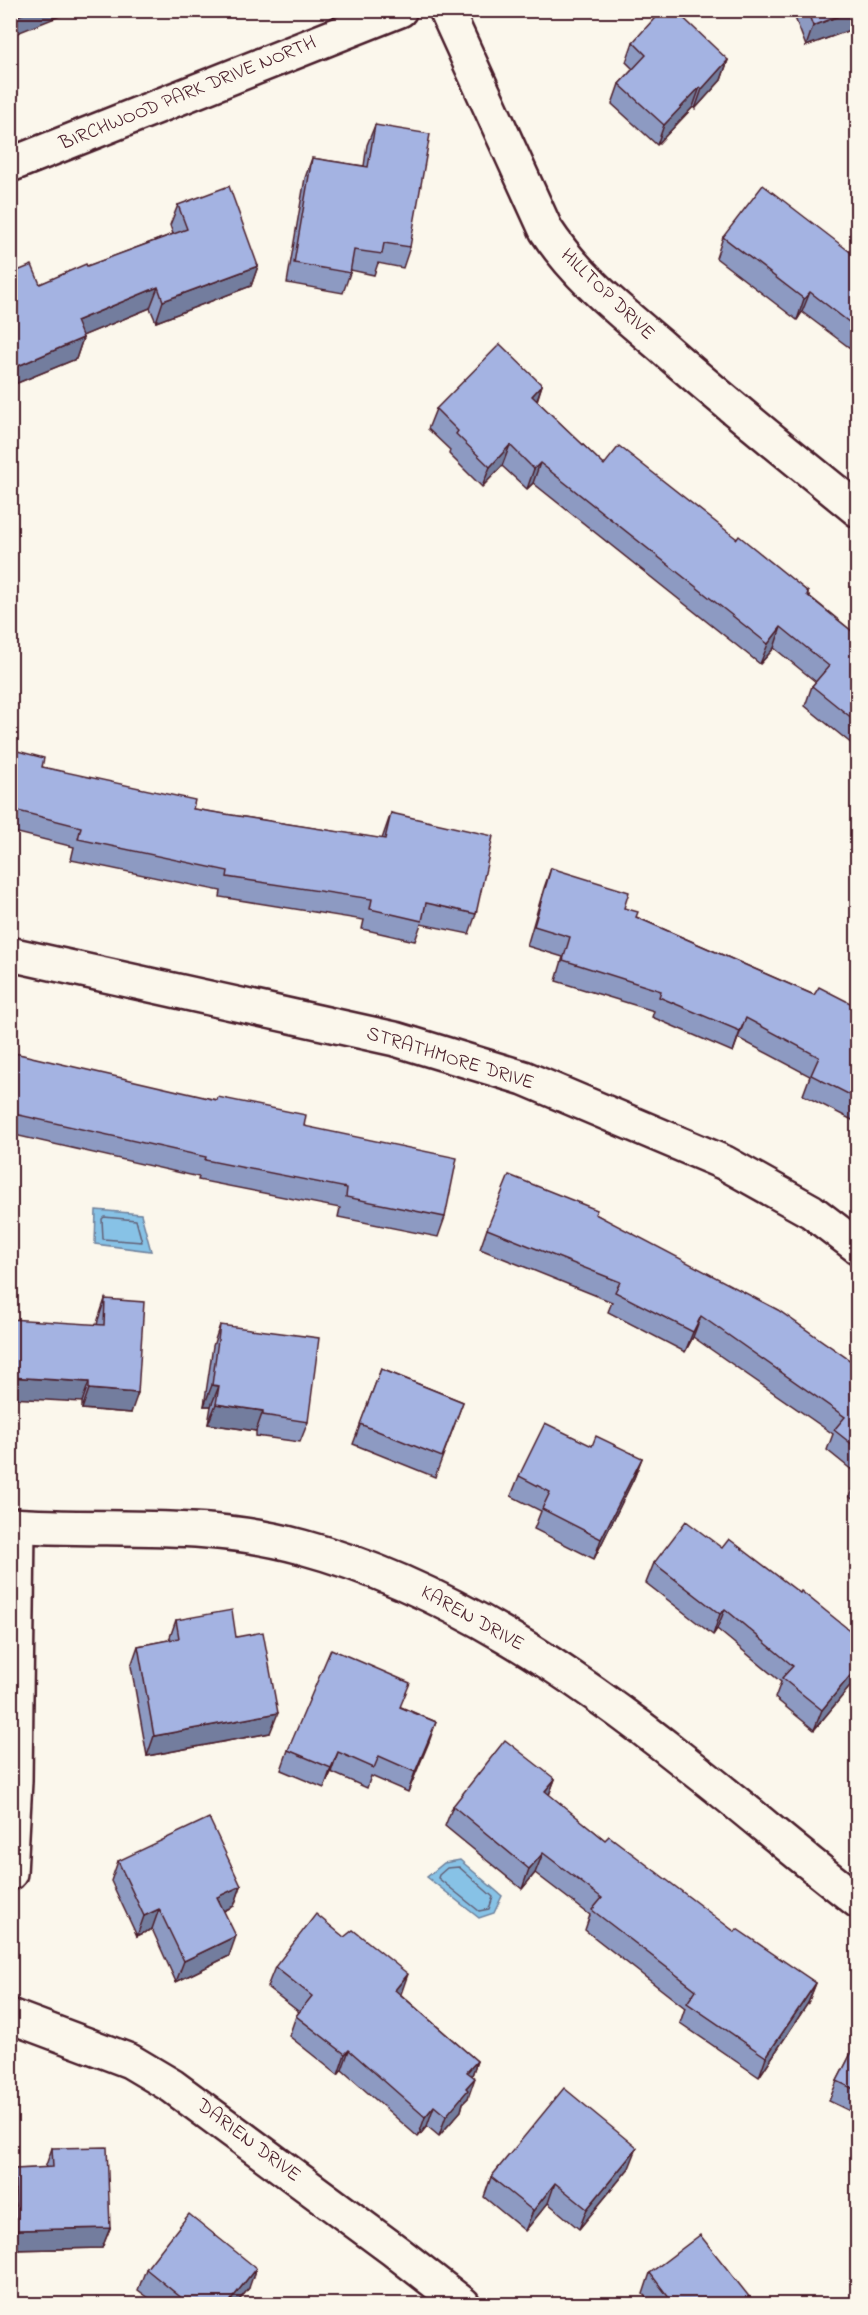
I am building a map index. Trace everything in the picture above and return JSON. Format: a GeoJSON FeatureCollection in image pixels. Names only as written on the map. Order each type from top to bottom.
{"type":"FeatureCollection","features":[{"type":"Feature","properties":{"kind":"street","name":"BIRCHWOOD PARK DRIVE NORTH"},"geometry":{"type":"LineString","coordinates":[[10,165],[400,10]]}},
{"type":"Feature","properties":{"kind":"street","name":"HILLTOP DRIVE"},"geometry":{"type":"LineString","coordinates":[[446,10],[546,230],[563,255],[602,295],[689,371],[858,510]]}},
{"type":"Feature","properties":{"kind":"street","name":"STRATHMORE DRIVE"},"geometry":{"type":"LineString","coordinates":[[10,954],[395,1040],[524,1078],[725,1163],[812,1211],[858,1247]]}},
{"type":"Feature","properties":{"kind":"street"},"geometry":{"type":"LineString","coordinates":[[10,1873],[15,1780],[14,1525]]}},
{"type":"Feature","properties":{"kind":"street","name":"KAREN DRIVE"},"geometry":{"type":"LineString","coordinates":[[14,1525],[155,1527],[257,1537],[302,1546],[417,1588],[456,1607],[508,1638],[629,1718],[858,1901]]}},
{"type":"Feature","properties":{"kind":"street","name":"DARIEN DRIVE"},"geometry":{"type":"LineString","coordinates":[[10,2016],[130,2061],[172,2086],[394,2250],[463,2304]]}},
{"type":"Feature","properties":{"kind":"water"},"geometry":{"type":"Polygon","coordinates":[[[96,1210],[141,1214],[151,1251],[95,1244],[96,1210]]]}},
{"type":"Feature","properties":{"kind":"water"},"geometry":{"type":"Polygon","coordinates":[[[460,1860],[502,1896],[494,1913],[479,1918],[427,1877],[444,1863],[460,1860]]]}},
{"type":"Feature","properties":{"kind":"building"},"geometry":{"type":"Polygon","coordinates":[[[10,10],[32,10],[10,19],[10,10]]]}},
{"type":"Feature","properties":{"kind":"building"},"geometry":{"type":"Polygon","coordinates":[[[662,10],[675,10],[728,60],[702,89],[700,87],[664,125],[619,84],[646,55],[633,42],[662,10]]]}},
{"type":"Feature","properties":{"kind":"building"},"geometry":{"type":"Polygon","coordinates":[[[807,10],[854,10],[813,26],[807,10]]]}},
{"type":"Feature","properties":{"kind":"building"},"geometry":{"type":"Polygon","coordinates":[[[375,125],[430,134],[410,247],[384,243],[382,254],[354,250],[350,273],[294,263],[312,158],[368,167],[375,125]]]}},
{"type":"Feature","properties":{"kind":"building"},"geometry":{"type":"Polygon","coordinates":[[[763,185],[858,258],[858,329],[810,292],[804,299],[723,237],[763,185]]]}},
{"type":"Feature","properties":{"kind":"building"},"geometry":{"type":"Polygon","coordinates":[[[229,186],[258,266],[163,301],[158,287],[76,321],[83,338],[11,369],[10,274],[32,265],[40,284],[86,264],[87,266],[187,229],[178,205],[229,186]]]}},
{"type":"Feature","properties":{"kind":"building"},"geometry":{"type":"Polygon","coordinates":[[[500,344],[542,385],[532,396],[604,465],[619,446],[737,539],[739,536],[858,636],[858,723],[812,686],[829,666],[781,627],[768,644],[540,463],[534,469],[510,445],[490,467],[456,434],[458,431],[436,409],[500,344]]]}},
{"type":"Feature","properties":{"kind":"building"},"geometry":{"type":"Polygon","coordinates":[[[10,749],[44,758],[42,767],[195,800],[193,809],[385,839],[391,813],[493,836],[476,914],[426,903],[422,921],[370,909],[372,899],[227,877],[228,871],[78,839],[81,827],[10,809],[10,749]]]}},
{"type":"Feature","properties":{"kind":"building"},"geometry":{"type":"Polygon","coordinates":[[[551,868],[629,892],[624,908],[638,912],[636,917],[814,995],[819,987],[858,1007],[858,1099],[811,1075],[819,1057],[746,1018],[740,1031],[659,997],[661,991],[563,960],[570,937],[534,926],[551,868]]]}},
{"type":"Feature","properties":{"kind":"building"},"geometry":{"type":"Polygon","coordinates":[[[10,1052],[217,1100],[218,1097],[306,1115],[304,1126],[457,1158],[445,1217],[346,1197],[347,1188],[205,1160],[206,1157],[10,1113],[10,1052]]]}},
{"type":"Feature","properties":{"kind":"building"},"geometry":{"type":"Polygon","coordinates":[[[509,1175],[597,1210],[595,1214],[778,1310],[858,1366],[858,1449],[834,1430],[845,1417],[701,1316],[693,1332],[615,1292],[620,1282],[487,1229],[509,1175]]]}},
{"type":"Feature","properties":{"kind":"building"},"geometry":{"type":"Polygon","coordinates":[[[105,1299],[144,1302],[138,1393],[89,1389],[89,1382],[10,1377],[10,1319],[104,1325],[105,1299]]]}},
{"type":"Feature","properties":{"kind":"building"},"geometry":{"type":"Polygon","coordinates":[[[220,1325],[319,1338],[308,1422],[263,1415],[263,1411],[216,1404],[219,1386],[212,1385],[220,1325]]]}},
{"type":"Feature","properties":{"kind":"building"},"geometry":{"type":"Polygon","coordinates":[[[381,1369],[463,1402],[442,1457],[360,1424],[381,1369]]]}},
{"type":"Feature","properties":{"kind":"building"},"geometry":{"type":"Polygon","coordinates":[[[545,1423],[592,1446],[596,1436],[642,1458],[601,1539],[542,1509],[550,1492],[519,1476],[545,1423]]]}},
{"type":"Feature","properties":{"kind":"building"},"geometry":{"type":"Polygon","coordinates":[[[686,1521],[722,1548],[729,1539],[800,1593],[801,1591],[858,1637],[858,1666],[822,1710],[782,1678],[793,1666],[725,1609],[720,1614],[654,1563],[686,1521]]]}},
{"type":"Feature","properties":{"kind":"building"},"geometry":{"type":"Polygon","coordinates":[[[232,1610],[236,1637],[263,1632],[278,1713],[154,1736],[138,1646],[179,1638],[176,1620],[232,1610]]]}},
{"type":"Feature","properties":{"kind":"building"},"geometry":{"type":"Polygon","coordinates":[[[331,1649],[410,1683],[400,1707],[436,1722],[415,1772],[379,1756],[374,1768],[338,1752],[331,1768],[288,1750],[331,1649]]]}},
{"type":"Feature","properties":{"kind":"building"},"geometry":{"type":"Polygon","coordinates":[[[505,1740],[555,1779],[545,1791],[605,1840],[609,1836],[735,1932],[737,1929],[816,1983],[766,2057],[687,2003],[696,1990],[592,1910],[602,1898],[543,1853],[529,1869],[453,1806],[505,1740]]]}},
{"type":"Feature","properties":{"kind":"building"},"geometry":{"type":"Polygon","coordinates":[[[209,1818],[241,1886],[217,1897],[236,1936],[184,1961],[159,1909],[144,1916],[118,1861],[209,1818]]]}},
{"type":"Feature","properties":{"kind":"building"},"geometry":{"type":"Polygon","coordinates":[[[316,1914],[344,1937],[353,1930],[408,1974],[395,1990],[477,2061],[467,2072],[475,2078],[446,2116],[434,2106],[425,2117],[349,2050],[345,2054],[296,2016],[312,1996],[275,1967],[316,1914]]]}},
{"type":"Feature","properties":{"kind":"building"},"geometry":{"type":"Polygon","coordinates":[[[858,2040],[858,2091],[837,2081],[858,2040]]]}},
{"type":"Feature","properties":{"kind":"building"},"geometry":{"type":"Polygon","coordinates":[[[564,2088],[637,2148],[587,2209],[555,2183],[533,2211],[491,2177],[564,2088]]]}},
{"type":"Feature","properties":{"kind":"building"},"geometry":{"type":"Polygon","coordinates":[[[107,2147],[110,2228],[17,2230],[15,2169],[53,2167],[52,2148],[107,2147]]]}},
{"type":"Feature","properties":{"kind":"building"},"geometry":{"type":"Polygon","coordinates":[[[189,2214],[256,2268],[231,2300],[237,2304],[189,2304],[146,2269],[189,2214]]]}},
{"type":"Feature","properties":{"kind":"building"},"geometry":{"type":"Polygon","coordinates":[[[700,2235],[755,2304],[671,2304],[673,2303],[650,2273],[700,2235]]]}}]}
